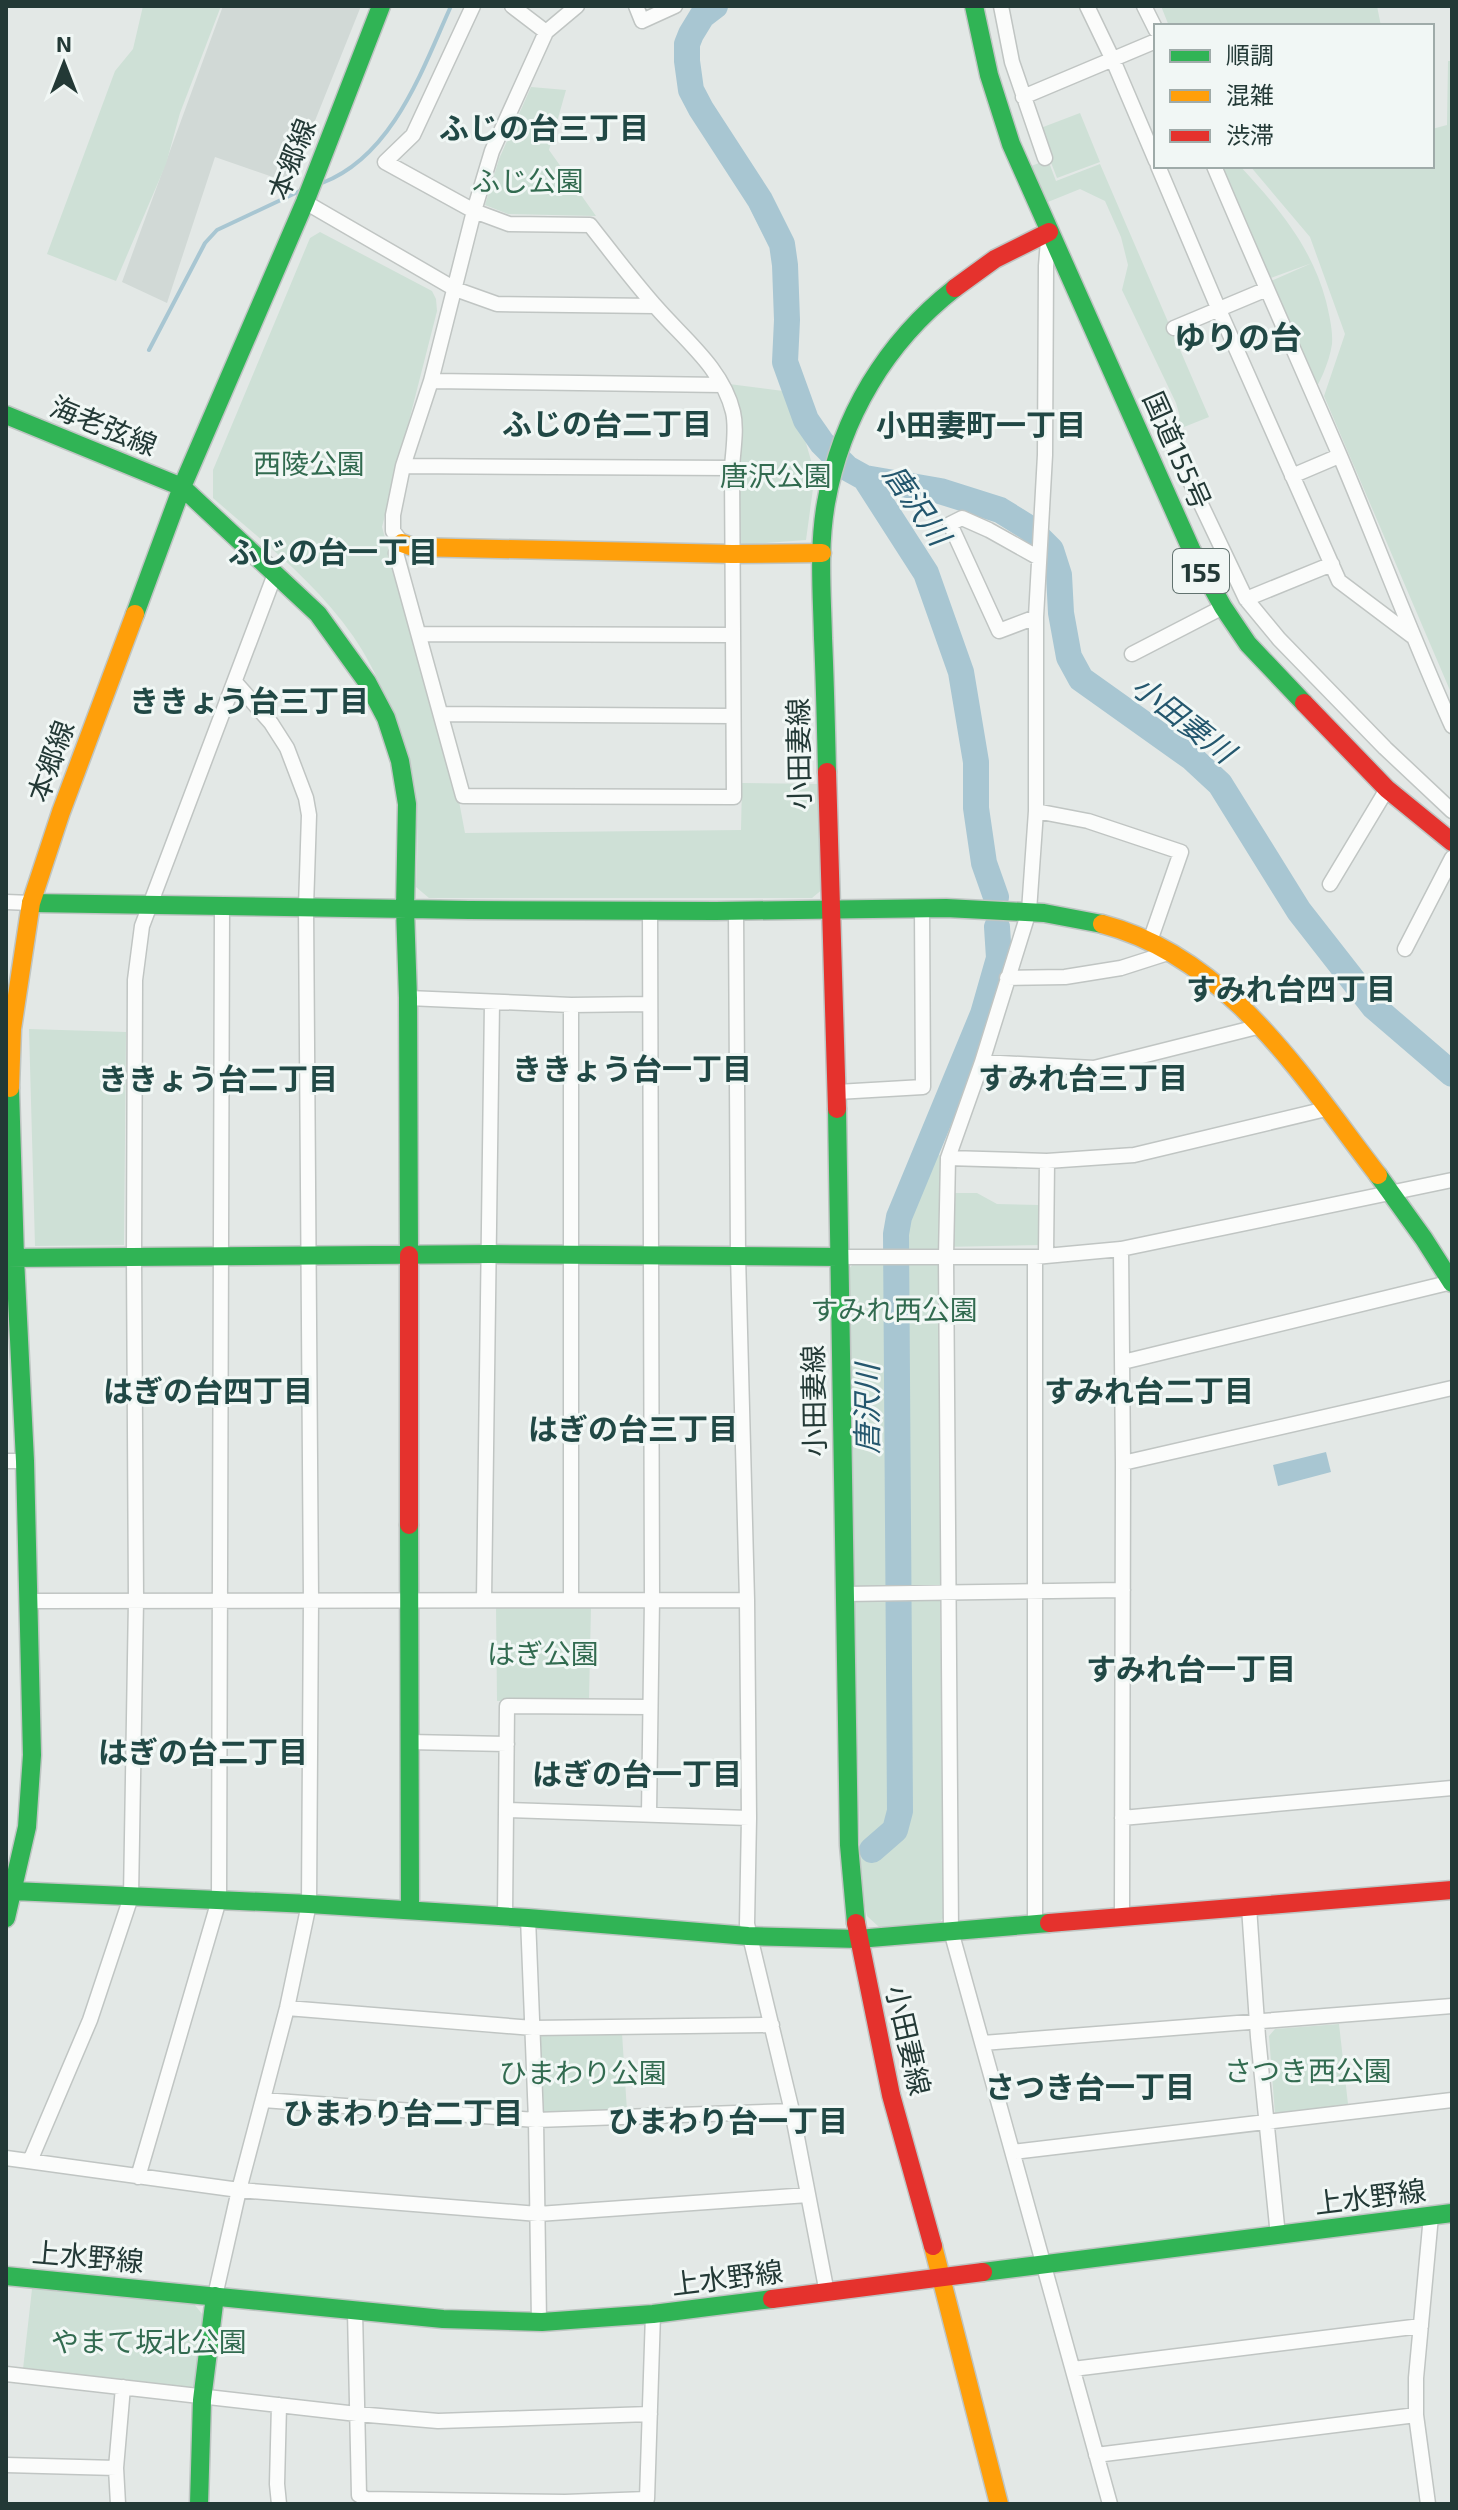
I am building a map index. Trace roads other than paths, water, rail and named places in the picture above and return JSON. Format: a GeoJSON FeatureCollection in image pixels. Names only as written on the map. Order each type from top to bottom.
{"type":"FeatureCollection","features":[{"type":"Feature","properties":{"kind":"main road","name":"本郷線"},"geometry":{"type":"LineString","coordinates":[[6,1918],[27,1827],[32,1755],[27,1601],[15,1461],[10,1258],[12,1029],[31,903],[61,812],[182,487],[308,191],[381,6]]}},
{"type":"Feature","properties":{"kind":"main road","name":"国道155号"},"geometry":{"type":"LineString","coordinates":[[974,6],[981,48],[1011,144],[1191,549],[1223,607],[1248,644],[1274,673],[1387,789],[1452,842]]}},
{"type":"Feature","properties":{"kind":"main road","name":"小田妻線"},"geometry":{"type":"LineString","coordinates":[[999,2504],[942,2277],[891,2095],[858,1939],[849,1845],[837,1092],[829,909],[822,553],[827,493],[850,423],[864,392],[892,350],[932,306],[1021,243],[1049,232]]}},
{"type":"Feature","properties":{"kind":"main road","name":"海老弦線"},"geometry":{"type":"LineString","coordinates":[[6,415],[182,487]]}},
{"type":"Feature","properties":{"kind":"main road"},"geometry":{"type":"LineString","coordinates":[[182,487],[318,614],[367,682],[386,718],[400,761],[407,804],[410,1910]]}},
{"type":"Feature","properties":{"kind":"main road"},"geometry":{"type":"LineString","coordinates":[[402,543],[413,547],[822,553]]}},
{"type":"Feature","properties":{"kind":"main road"},"geometry":{"type":"LineString","coordinates":[[31,903],[405,909],[922,907],[1029,911],[1090,920],[1150,941],[1205,973],[1261,1026],[1392,1193],[1452,1283]]}},
{"type":"Feature","properties":{"kind":"main road"},"geometry":{"type":"LineString","coordinates":[[10,1258],[310,1254],[839,1257]]}},
{"type":"Feature","properties":{"kind":"main road"},"geometry":{"type":"LineString","coordinates":[[10,1890],[410,1910],[748,1936],[858,1939],[1452,1890]]}},
{"type":"Feature","properties":{"kind":"main road","name":"上水野線"},"geometry":{"type":"LineString","coordinates":[[6,2276],[443,2319],[539,2322],[653,2314],[1452,2213]]}},
{"type":"Feature","properties":{"kind":"main road"},"geometry":{"type":"LineString","coordinates":[[199,2504],[198,2449],[202,2395],[215,2296]]}},
{"type":"Feature","properties":{"kind":"street"},"geometry":{"type":"LineString","coordinates":[[473,6],[413,135],[385,162],[474,211],[509,224],[590,225],[655,306],[710,366],[722,385],[733,412],[734,435],[734,797],[463,796],[396,553],[402,543],[393,531],[393,515],[403,466],[431,381],[474,211],[492,151],[546,32],[577,6]]}},
{"type":"Feature","properties":{"kind":"street"},"geometry":{"type":"LineString","coordinates":[[512,6],[546,32]]}},
{"type":"Feature","properties":{"kind":"street"},"geometry":{"type":"LineString","coordinates":[[636,6],[642,21],[675,6]]}},
{"type":"Feature","properties":{"kind":"street"},"geometry":{"type":"LineString","coordinates":[[1001,6],[1007,44],[1045,158]]}},
{"type":"Feature","properties":{"kind":"street"},"geometry":{"type":"LineString","coordinates":[[1087,6],[1154,156]]}},
{"type":"Feature","properties":{"kind":"street"},"geometry":{"type":"LineString","coordinates":[[1144,6],[1154,26]]}},
{"type":"Feature","properties":{"kind":"street"},"geometry":{"type":"LineString","coordinates":[[1023,97],[1154,42]]}},
{"type":"Feature","properties":{"kind":"street"},"geometry":{"type":"LineString","coordinates":[[1159,168],[1339,581],[1412,636]]}},
{"type":"Feature","properties":{"kind":"street"},"geometry":{"type":"LineString","coordinates":[[1215,168],[1452,726]]}},
{"type":"Feature","properties":{"kind":"street"},"geometry":{"type":"LineString","coordinates":[[308,191],[455,289],[497,304],[655,306]]}},
{"type":"Feature","properties":{"kind":"street"},"geometry":{"type":"LineString","coordinates":[[1049,232],[1043,524],[1036,617],[1036,811],[1029,911],[948,1158],[947,1594],[951,1931],[1110,2504]]}},
{"type":"Feature","properties":{"kind":"street"},"geometry":{"type":"LineString","coordinates":[[1174,328],[1267,289]]}},
{"type":"Feature","properties":{"kind":"street"},"geometry":{"type":"LineString","coordinates":[[431,381],[722,385]]}},
{"type":"Feature","properties":{"kind":"street"},"geometry":{"type":"LineString","coordinates":[[1170,439],[1246,599],[1289,650],[1452,811]]}},
{"type":"Feature","properties":{"kind":"street"},"geometry":{"type":"LineString","coordinates":[[1292,476],[1339,456]]}},
{"type":"Feature","properties":{"kind":"street"},"geometry":{"type":"LineString","coordinates":[[403,466],[732,468]]}},
{"type":"Feature","properties":{"kind":"street"},"geometry":{"type":"LineString","coordinates":[[1036,617],[999,631],[950,524],[962,518],[1039,555]]}},
{"type":"Feature","properties":{"kind":"street"},"geometry":{"type":"LineString","coordinates":[[1246,599],[1332,564]]}},
{"type":"Feature","properties":{"kind":"street"},"geometry":{"type":"LineString","coordinates":[[30,2161],[90,2020],[131,1897],[136,1600],[135,980],[142,926],[275,574]]}},
{"type":"Feature","properties":{"kind":"street"},"geometry":{"type":"LineString","coordinates":[[1132,654],[1223,607]]}},
{"type":"Feature","properties":{"kind":"street"},"geometry":{"type":"LineString","coordinates":[[419,634],[732,635]]}},
{"type":"Feature","properties":{"kind":"street"},"geometry":{"type":"LineString","coordinates":[[215,2296],[239,2190],[287,2008],[309,1904],[310,1254],[306,907],[309,815],[306,798],[287,748],[271,723],[236,683]]}},
{"type":"Feature","properties":{"kind":"street"},"geometry":{"type":"LineString","coordinates":[[441,714],[733,716]]}},
{"type":"Feature","properties":{"kind":"street"},"geometry":{"type":"LineString","coordinates":[[1330,884],[1387,789]]}},
{"type":"Feature","properties":{"kind":"street"},"geometry":{"type":"LineString","coordinates":[[1036,811],[1088,821],[1181,852],[1150,941]]}},
{"type":"Feature","properties":{"kind":"street"},"geometry":{"type":"LineString","coordinates":[[1405,949],[1452,858]]}},
{"type":"Feature","properties":{"kind":"street"},"geometry":{"type":"LineString","coordinates":[[6,902],[31,903]]}},
{"type":"Feature","properties":{"kind":"street"},"geometry":{"type":"LineString","coordinates":[[138,2177],[219,1900],[222,907]]}},
{"type":"Feature","properties":{"kind":"street"},"geometry":{"type":"LineString","coordinates":[[837,1092],[923,1087],[922,907]]}},
{"type":"Feature","properties":{"kind":"street"},"geometry":{"type":"LineString","coordinates":[[649,1814],[652,1599],[650,909]]}},
{"type":"Feature","properties":{"kind":"street"},"geometry":{"type":"LineString","coordinates":[[736,910],[738,1255],[747,1600],[748,1936],[792,2111],[827,2293]]}},
{"type":"Feature","properties":{"kind":"street"},"geometry":{"type":"LineString","coordinates":[[1007,978],[1065,977],[1121,968],[1171,952]]}},
{"type":"Feature","properties":{"kind":"street"},"geometry":{"type":"LineString","coordinates":[[408,998],[571,1005],[649,1004]]}},
{"type":"Feature","properties":{"kind":"street"},"geometry":{"type":"LineString","coordinates":[[484,1600],[492,1002]]}},
{"type":"Feature","properties":{"kind":"street"},"geometry":{"type":"LineString","coordinates":[[571,1005],[571,1600]]}},
{"type":"Feature","properties":{"kind":"street"},"geometry":{"type":"LineString","coordinates":[[982,1062],[1094,1068],[1261,1026]]}},
{"type":"Feature","properties":{"kind":"street"},"geometry":{"type":"LineString","coordinates":[[948,1158],[1047,1161],[1134,1155],[1326,1109]]}},
{"type":"Feature","properties":{"kind":"street"},"geometry":{"type":"LineString","coordinates":[[1035,1924],[1034,1592],[1040,1256],[1047,1161]]}},
{"type":"Feature","properties":{"kind":"street"},"geometry":{"type":"LineString","coordinates":[[839,1257],[1040,1256],[1121,1249],[1452,1180]]}},
{"type":"Feature","properties":{"kind":"street"},"geometry":{"type":"LineString","coordinates":[[1121,1249],[1122,1917]]}},
{"type":"Feature","properties":{"kind":"street"},"geometry":{"type":"LineString","coordinates":[[1123,1362],[1452,1283]]}},
{"type":"Feature","properties":{"kind":"street"},"geometry":{"type":"LineString","coordinates":[[1123,1463],[1452,1388]]}},
{"type":"Feature","properties":{"kind":"street"},"geometry":{"type":"LineString","coordinates":[[844,1594],[1123,1590]]}},
{"type":"Feature","properties":{"kind":"street"},"geometry":{"type":"LineString","coordinates":[[27,1601],[747,1600]]}},
{"type":"Feature","properties":{"kind":"street"},"geometry":{"type":"LineString","coordinates":[[505,1916],[507,1706],[649,1707]]}},
{"type":"Feature","properties":{"kind":"street"},"geometry":{"type":"LineString","coordinates":[[409,1742],[507,1744]]}},
{"type":"Feature","properties":{"kind":"street"},"geometry":{"type":"LineString","coordinates":[[1122,1818],[1452,1788]]}},
{"type":"Feature","properties":{"kind":"street"},"geometry":{"type":"LineString","coordinates":[[506,1810],[749,1818]]}},
{"type":"Feature","properties":{"kind":"street"},"geometry":{"type":"LineString","coordinates":[[1249,1907],[1278,2236]]}},
{"type":"Feature","properties":{"kind":"street"},"geometry":{"type":"LineString","coordinates":[[528,1918],[536,2120],[539,2322]]}},
{"type":"Feature","properties":{"kind":"street"},"geometry":{"type":"LineString","coordinates":[[983,2043],[1452,2006]]}},
{"type":"Feature","properties":{"kind":"street"},"geometry":{"type":"LineString","coordinates":[[287,2008],[533,2028],[772,2025]]}},
{"type":"Feature","properties":{"kind":"street"},"geometry":{"type":"LineString","coordinates":[[263,2100],[536,2120],[792,2111]]}},
{"type":"Feature","properties":{"kind":"street"},"geometry":{"type":"LineString","coordinates":[[1013,2152],[1452,2100]]}},
{"type":"Feature","properties":{"kind":"street"},"geometry":{"type":"LineString","coordinates":[[6,2158],[239,2190],[538,2214],[808,2195]]}},
{"type":"Feature","properties":{"kind":"street"},"geometry":{"type":"LineString","coordinates":[[1428,2504],[1416,2415],[1416,2378],[1431,2216]]}},
{"type":"Feature","properties":{"kind":"street"},"geometry":{"type":"LineString","coordinates":[[355,2311],[359,2495],[366,2499],[565,2502],[647,2499],[653,2314]]}},
{"type":"Feature","properties":{"kind":"street"},"geometry":{"type":"LineString","coordinates":[[1073,2369],[1421,2326]]}},
{"type":"Feature","properties":{"kind":"street"},"geometry":{"type":"LineString","coordinates":[[6,2374],[438,2421],[650,2414]]}},
{"type":"Feature","properties":{"kind":"street"},"geometry":{"type":"LineString","coordinates":[[118,2504],[116,2468],[123,2387]]}},
{"type":"Feature","properties":{"kind":"street"},"geometry":{"type":"LineString","coordinates":[[279,2405],[279,2504]]}},
{"type":"Feature","properties":{"kind":"street"},"geometry":{"type":"LineString","coordinates":[[1096,2455],[1416,2415]]}},
{"type":"Feature","properties":{"kind":"street"},"geometry":{"type":"LineString","coordinates":[[6,2465],[116,2468]]}},
{"type":"Feature","properties":{"kind":"water"},"geometry":{"type":"Polygon","coordinates":[[[1326,1452],[1331,1472],[1278,1486],[1273,1465],[1326,1452]]]}},
{"type":"Feature","properties":{"kind":"waterway"},"geometry":{"type":"LineString","coordinates":[[322,183],[347,170],[368,153],[386,132],[416,83],[451,6]]}},
{"type":"Feature","properties":{"kind":"waterway","name":"唐沢川"},"geometry":{"type":"LineString","coordinates":[[715,6],[702,16],[687,44],[691,90],[760,200],[782,244],[787,320],[785,362],[806,420],[822,443],[847,468],[865,478],[926,573],[961,672],[976,762],[976,808],[984,863],[996,897]]}},
{"type":"Feature","properties":{"kind":"waterway"},"geometry":{"type":"LineString","coordinates":[[149,350],[205,243],[217,230],[302,190]]}},
{"type":"Feature","properties":{"kind":"waterway","name":"小田妻川"},"geometry":{"type":"LineString","coordinates":[[865,478],[940,491],[1000,510],[1029,528],[1051,550],[1059,575],[1061,613],[1069,657],[1081,679],[1192,758],[1220,784],[1299,911],[1374,1007],[1452,1074]]}},
{"type":"Feature","properties":{"kind":"waterway","name":"唐沢川"},"geometry":{"type":"LineString","coordinates":[[872,1850],[895,1830],[900,1811],[896,1234],[899,1217],[983,1014],[999,958],[997,927]]}},
{"type":"Feature","properties":{"kind":"district","name":"ふじの台三丁目"},"geometry":{"type":"Point","coordinates":[544,127]}},
{"type":"Feature","properties":{"kind":"district","name":"ゆりの台"},"geometry":{"type":"Point","coordinates":[1238,336]}},
{"type":"Feature","properties":{"kind":"district","name":"ふじの台二丁目"},"geometry":{"type":"Point","coordinates":[607,423]}},
{"type":"Feature","properties":{"kind":"district","name":"小田妻町一丁目"},"geometry":{"type":"Point","coordinates":[981,424]}},
{"type":"Feature","properties":{"kind":"district","name":"ふじの台一丁目"},"geometry":{"type":"Point","coordinates":[333,551]}},
{"type":"Feature","properties":{"kind":"district","name":"ききょう台三丁目"},"geometry":{"type":"Point","coordinates":[249,700]}},
{"type":"Feature","properties":{"kind":"district","name":"すみれ台四丁目"},"geometry":{"type":"Point","coordinates":[1291,988]}},
{"type":"Feature","properties":{"kind":"district","name":"ききょう台一丁目"},"geometry":{"type":"Point","coordinates":[632,1068]}},
{"type":"Feature","properties":{"kind":"district","name":"すみれ台三丁目"},"geometry":{"type":"Point","coordinates":[1083,1077]}},
{"type":"Feature","properties":{"kind":"district","name":"ききょう台二丁目"},"geometry":{"type":"Point","coordinates":[218,1078]}},
{"type":"Feature","properties":{"kind":"district","name":"はぎの台四丁目"},"geometry":{"type":"Point","coordinates":[208,1390]}},
{"type":"Feature","properties":{"kind":"district","name":"すみれ台二丁目"},"geometry":{"type":"Point","coordinates":[1149,1390]}},
{"type":"Feature","properties":{"kind":"district","name":"はぎの台三丁目"},"geometry":{"type":"Point","coordinates":[633,1428]}},
{"type":"Feature","properties":{"kind":"district","name":"すみれ台一丁目"},"geometry":{"type":"Point","coordinates":[1191,1668]}},
{"type":"Feature","properties":{"kind":"district","name":"はぎの台二丁目"},"geometry":{"type":"Point","coordinates":[203,1751]}},
{"type":"Feature","properties":{"kind":"district","name":"はぎの台一丁目"},"geometry":{"type":"Point","coordinates":[637,1773]}},
{"type":"Feature","properties":{"kind":"district","name":"さつき台一丁目"},"geometry":{"type":"Point","coordinates":[1090,2086]}},
{"type":"Feature","properties":{"kind":"district","name":"ひまわり台二丁目"},"geometry":{"type":"Point","coordinates":[403,2112]}},
{"type":"Feature","properties":{"kind":"district","name":"ひまわり台一丁目"},"geometry":{"type":"Point","coordinates":[728,2120]}},
{"type":"Feature","properties":{"kind":"park label","name":"ふじ公園"},"geometry":{"type":"Point","coordinates":[528,180]}},
{"type":"Feature","properties":{"kind":"park label","name":"西陵公園"},"geometry":{"type":"Point","coordinates":[309,463]}},
{"type":"Feature","properties":{"kind":"park label","name":"唐沢公園"},"geometry":{"type":"Point","coordinates":[776,475]}},
{"type":"Feature","properties":{"kind":"park label","name":"すみれ西公園"},"geometry":{"type":"Point","coordinates":[894,1309]}},
{"type":"Feature","properties":{"kind":"park label","name":"はぎ公園"},"geometry":{"type":"Point","coordinates":[543,1653]}},
{"type":"Feature","properties":{"kind":"park label","name":"さつき西公園"},"geometry":{"type":"Point","coordinates":[1308,2070]}},
{"type":"Feature","properties":{"kind":"park label","name":"ひまわり公園"},"geometry":{"type":"Point","coordinates":[583,2072]}},
{"type":"Feature","properties":{"kind":"park label","name":"やまて坂北公園"},"geometry":{"type":"Point","coordinates":[149,2341]}}]}
